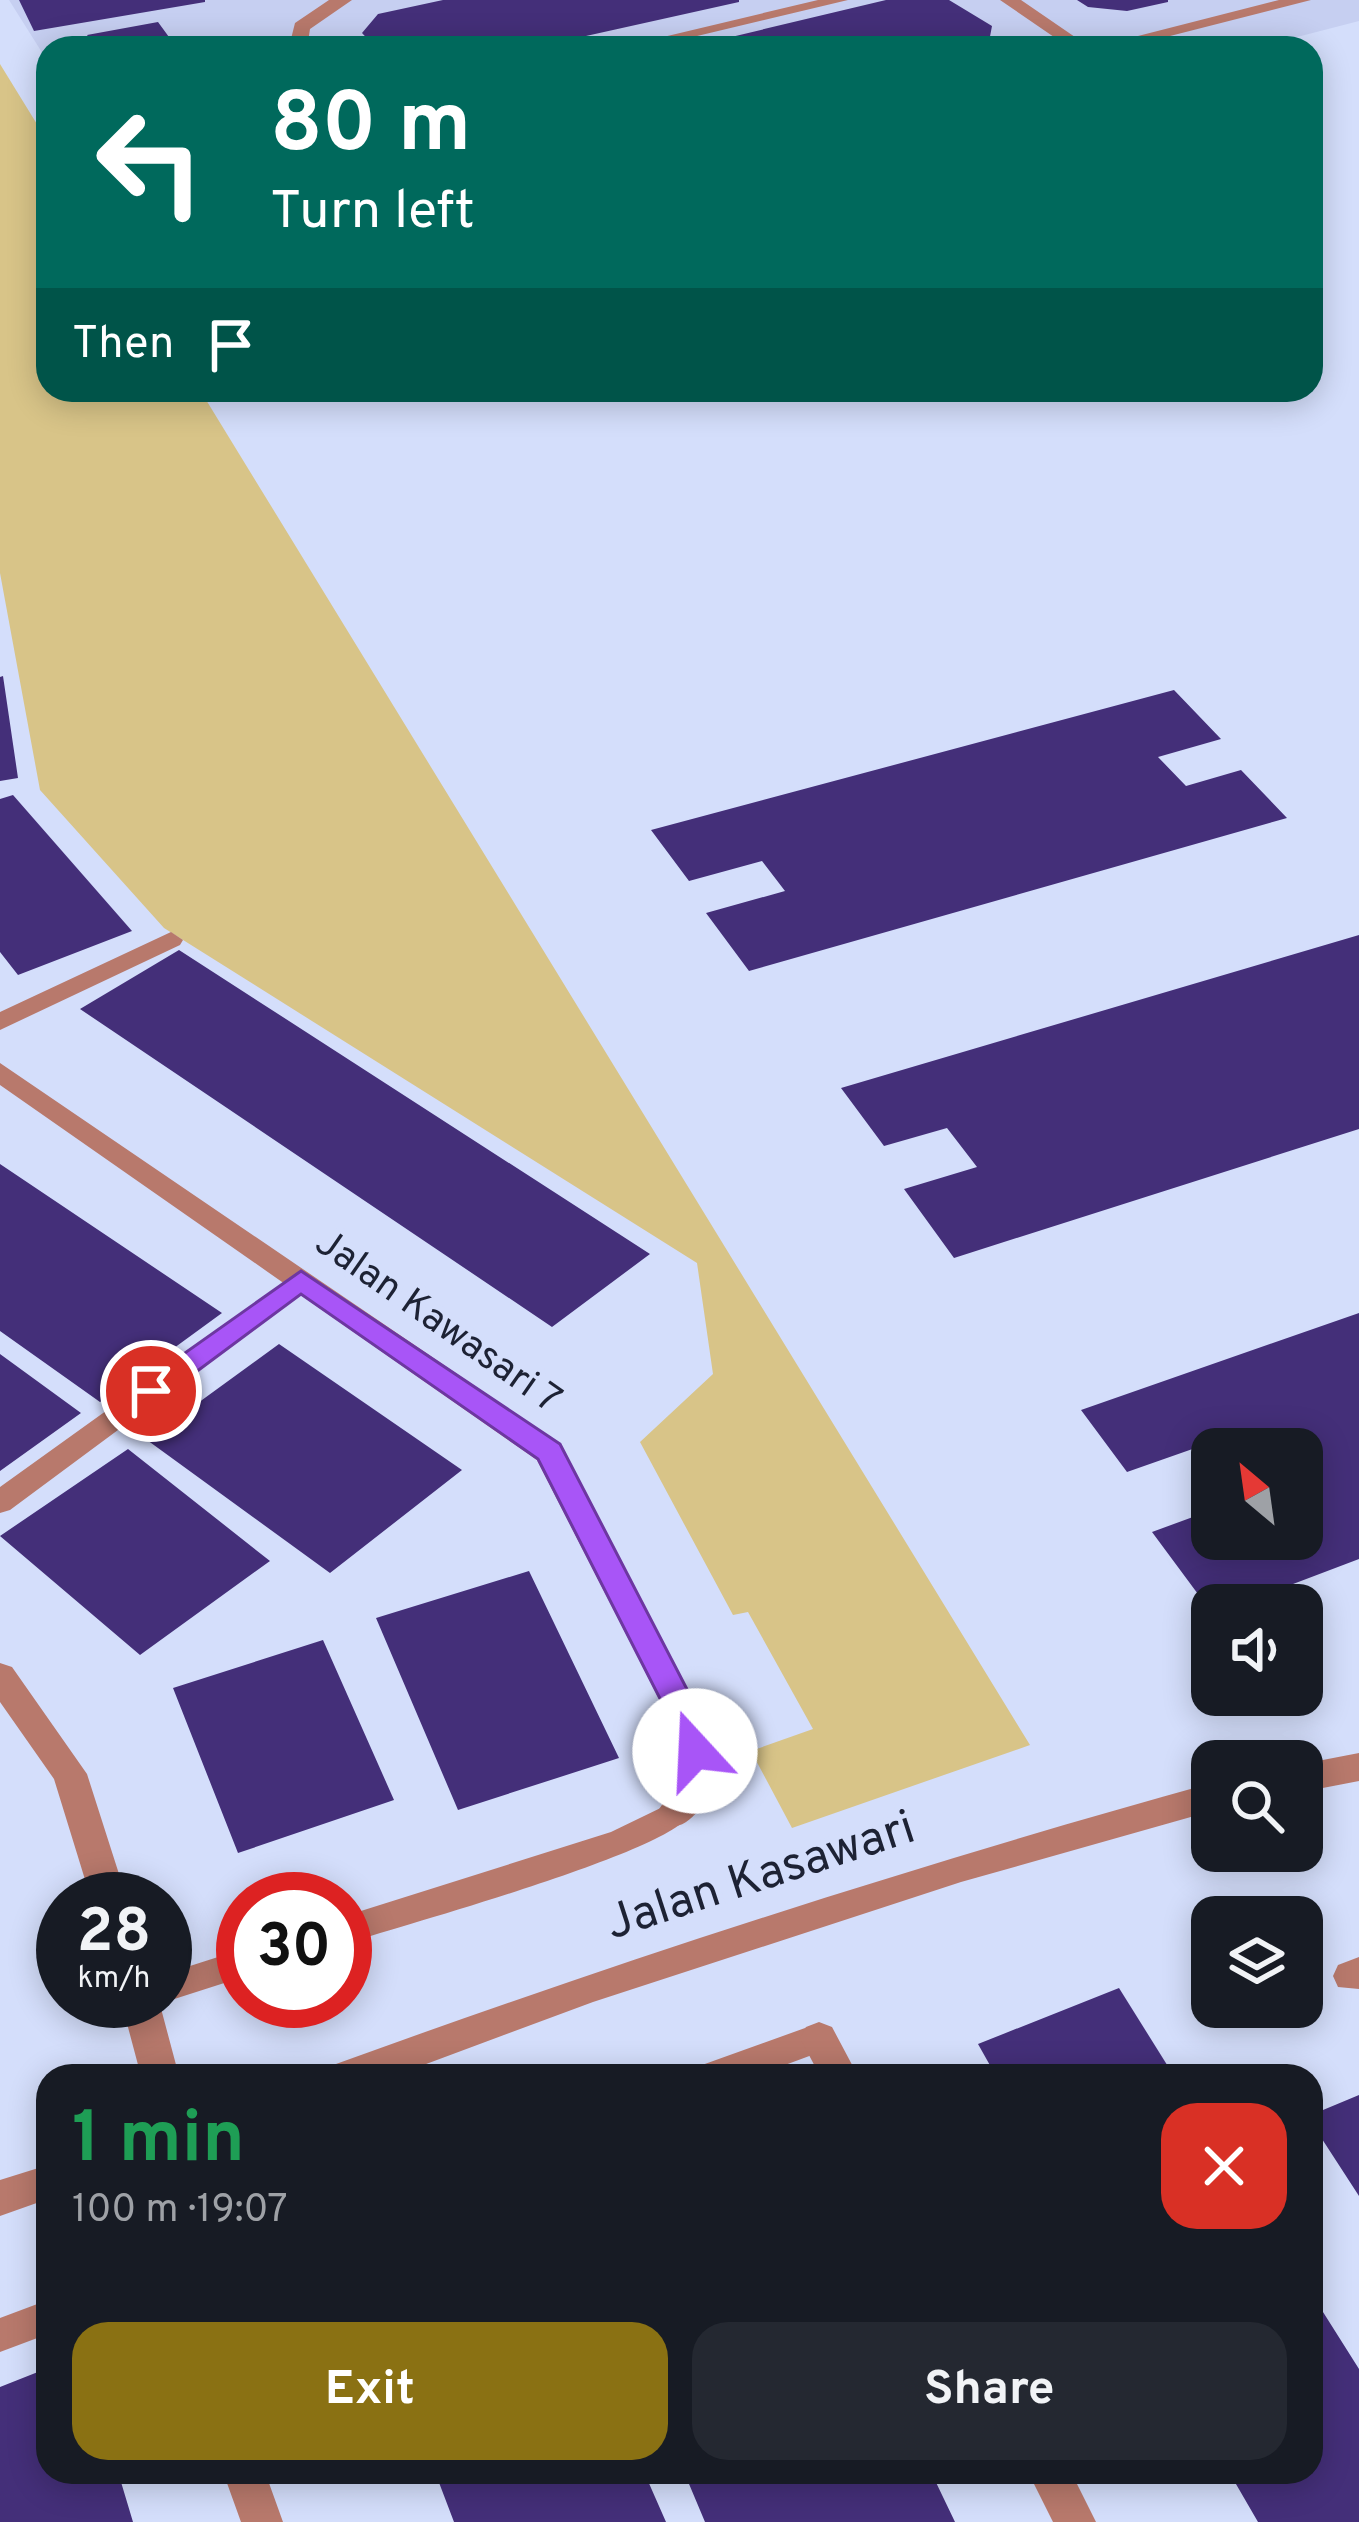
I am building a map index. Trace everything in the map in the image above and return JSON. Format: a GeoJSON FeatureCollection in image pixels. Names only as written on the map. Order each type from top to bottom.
{"type":"FeatureCollection","features":[{"type":"Feature","properties":{"kind":"street"},"geometry":{"type":"LineString","coordinates":[[300,36],[301,27],[318,12],[343,0]]}},
{"type":"Feature","properties":{"kind":"street"},"geometry":{"type":"LineString","coordinates":[[1009,0],[1064,36]]}},
{"type":"Feature","properties":{"kind":"street"},"geometry":{"type":"LineString","coordinates":[[1149,36],[1292,1]]}},
{"type":"Feature","properties":{"kind":"street","name":"Jalan Kawasari 7"},"geometry":{"type":"LineString","coordinates":[[0,1072],[549,1452],[689,1724],[700,1778],[673,1815]]}},
{"type":"Feature","properties":{"kind":"street"},"geometry":{"type":"LineString","coordinates":[[0,1676],[70,1774],[101,1872]]}},
{"type":"Feature","properties":{"kind":"street"},"geometry":{"type":"LineString","coordinates":[[1323,1774],[1359,1767]]}},
{"type":"Feature","properties":{"kind":"street","name":"Jalan Kasawari"},"geometry":{"type":"LineString","coordinates":[[382,2064],[588,1988],[917,1881],[1191,1803]]}},
{"type":"Feature","properties":{"kind":"street"},"geometry":{"type":"LineString","coordinates":[[147,2028],[157,2064]]}},
{"type":"Feature","properties":{"kind":"street"},"geometry":{"type":"LineString","coordinates":[[819,2038],[833,2064]]}},
{"type":"Feature","properties":{"kind":"street"},"geometry":{"type":"LineString","coordinates":[[0,2198],[36,2186]]}},
{"type":"Feature","properties":{"kind":"street"},"geometry":{"type":"LineString","coordinates":[[248,2484],[262,2522]]}},
{"type":"Feature","properties":{"kind":"street"},"geometry":{"type":"LineString","coordinates":[[1054,2484],[1075,2522]]}},
{"type":"Feature","properties":{"kind":"lane"},"geometry":{"type":"LineString","coordinates":[[678,36],[839,0]]}},
{"type":"Feature","properties":{"kind":"lane"},"geometry":{"type":"LineString","coordinates":[[0,1022],[171,940]]}},
{"type":"Feature","properties":{"kind":"lane"},"geometry":{"type":"LineString","coordinates":[[0,1502],[301,1280]]}},
{"type":"Feature","properties":{"kind":"lane"},"geometry":{"type":"LineString","coordinates":[[372,1921],[621,1842],[673,1815]]}},
{"type":"Feature","properties":{"kind":"lane"},"geometry":{"type":"LineString","coordinates":[[747,2064],[819,2038]]}},
{"type":"Feature","properties":{"kind":"lane"},"geometry":{"type":"LineString","coordinates":[[0,2335],[36,2322]]}},
{"type":"Feature","properties":{"kind":"shaded area"},"geometry":{"type":"Polygon","coordinates":[[[9,0],[1359,0],[1359,21],[1301,36],[36,36],[36,43],[9,0]]]}},
{"type":"Feature","properties":{"kind":"shaded area"},"geometry":{"type":"Polygon","coordinates":[[[0,64],[36,122],[36,402],[207,402],[1030,1745],[792,1828],[751,1751],[813,1729],[748,1612],[733,1615],[640,1442],[713,1374],[697,1263],[164,928],[40,790],[0,573],[0,64]]]}},
{"type":"Feature","properties":{"kind":"building"},"geometry":{"type":"Polygon","coordinates":[[[19,0],[205,0],[205,2],[34,31],[19,0]]]}},
{"type":"Feature","properties":{"kind":"building"},"geometry":{"type":"Polygon","coordinates":[[[443,0],[739,0],[586,36],[365,36],[362,33],[378,14],[443,0]]]}},
{"type":"Feature","properties":{"kind":"building"},"geometry":{"type":"Polygon","coordinates":[[[886,0],[949,0],[992,26],[990,36],[735,36],[886,0]]]}},
{"type":"Feature","properties":{"kind":"building"},"geometry":{"type":"Polygon","coordinates":[[[1077,0],[1168,2],[1127,11],[1088,7],[1077,0]]]}},
{"type":"Feature","properties":{"kind":"building"},"geometry":{"type":"Polygon","coordinates":[[[158,22],[168,36],[88,36],[158,22]]]}},
{"type":"Feature","properties":{"kind":"building"},"geometry":{"type":"Polygon","coordinates":[[[0,677],[18,778],[0,781],[0,677]]]}},
{"type":"Feature","properties":{"kind":"building"},"geometry":{"type":"Polygon","coordinates":[[[1174,690],[1221,739],[1158,757],[1186,786],[1241,770],[1287,818],[749,971],[706,913],[785,891],[762,861],[689,881],[651,830],[1174,690]]]}},
{"type":"Feature","properties":{"kind":"building"},"geometry":{"type":"Polygon","coordinates":[[[13,795],[132,931],[18,975],[0,952],[0,799],[13,795]]]}},
{"type":"Feature","properties":{"kind":"building"},"geometry":{"type":"Polygon","coordinates":[[[1359,935],[1359,1129],[954,1258],[904,1189],[977,1167],[947,1128],[884,1146],[841,1088],[1359,935]]]}},
{"type":"Feature","properties":{"kind":"building"},"geometry":{"type":"Polygon","coordinates":[[[179,950],[650,1254],[552,1327],[80,1009],[179,950]]]}},
{"type":"Feature","properties":{"kind":"building"},"geometry":{"type":"Polygon","coordinates":[[[0,1164],[222,1313],[100,1402],[0,1331],[0,1164]]]}},
{"type":"Feature","properties":{"kind":"building"},"geometry":{"type":"Polygon","coordinates":[[[1359,1313],[1359,1559],[1293,1584],[1191,1585],[1152,1532],[1191,1518],[1191,1560],[1323,1560],[1323,1428],[1191,1428],[1191,1450],[1127,1472],[1081,1410],[1359,1313]]]}},
{"type":"Feature","properties":{"kind":"building"},"geometry":{"type":"Polygon","coordinates":[[[279,1344],[462,1470],[330,1573],[147,1440],[279,1344]]]}},
{"type":"Feature","properties":{"kind":"building"},"geometry":{"type":"Polygon","coordinates":[[[0,1354],[81,1413],[0,1471],[0,1354]]]}},
{"type":"Feature","properties":{"kind":"building"},"geometry":{"type":"Polygon","coordinates":[[[128,1449],[270,1561],[140,1655],[0,1536],[128,1449]]]}},
{"type":"Feature","properties":{"kind":"building"},"geometry":{"type":"Polygon","coordinates":[[[529,1571],[619,1758],[458,1810],[376,1618],[529,1571]]]}},
{"type":"Feature","properties":{"kind":"building"},"geometry":{"type":"Polygon","coordinates":[[[323,1640],[394,1800],[238,1853],[173,1688],[323,1640]]]}},
{"type":"Feature","properties":{"kind":"building"},"geometry":{"type":"Polygon","coordinates":[[[1119,1988],[1166,2064],[989,2064],[978,2044],[1119,1988]]]}},
{"type":"Feature","properties":{"kind":"building"},"geometry":{"type":"Polygon","coordinates":[[[1359,2095],[1359,2196],[1323,2140],[1323,2110],[1359,2095]]]}},
{"type":"Feature","properties":{"kind":"building"},"geometry":{"type":"Polygon","coordinates":[[[1323,2312],[1359,2369],[1359,2522],[1258,2522],[1236,2484],[1323,2484],[1323,2312]]]}},
{"type":"Feature","properties":{"kind":"building"},"geometry":{"type":"Polygon","coordinates":[[[36,2373],[36,2484],[122,2484],[133,2522],[0,2522],[0,2387],[36,2373]]]}},
{"type":"Feature","properties":{"kind":"building"},"geometry":{"type":"Polygon","coordinates":[[[440,2484],[649,2484],[666,2522],[454,2522],[440,2484]]]}},
{"type":"Feature","properties":{"kind":"building"},"geometry":{"type":"Polygon","coordinates":[[[689,2484],[937,2484],[955,2522],[705,2522],[689,2484]]]}},
{"type":"Feature","properties":{"kind":"route"},"geometry":{"type":"LineString","coordinates":[[151,1391],[301,1280],[549,1452],[689,1724],[695,1751]]}}]}
